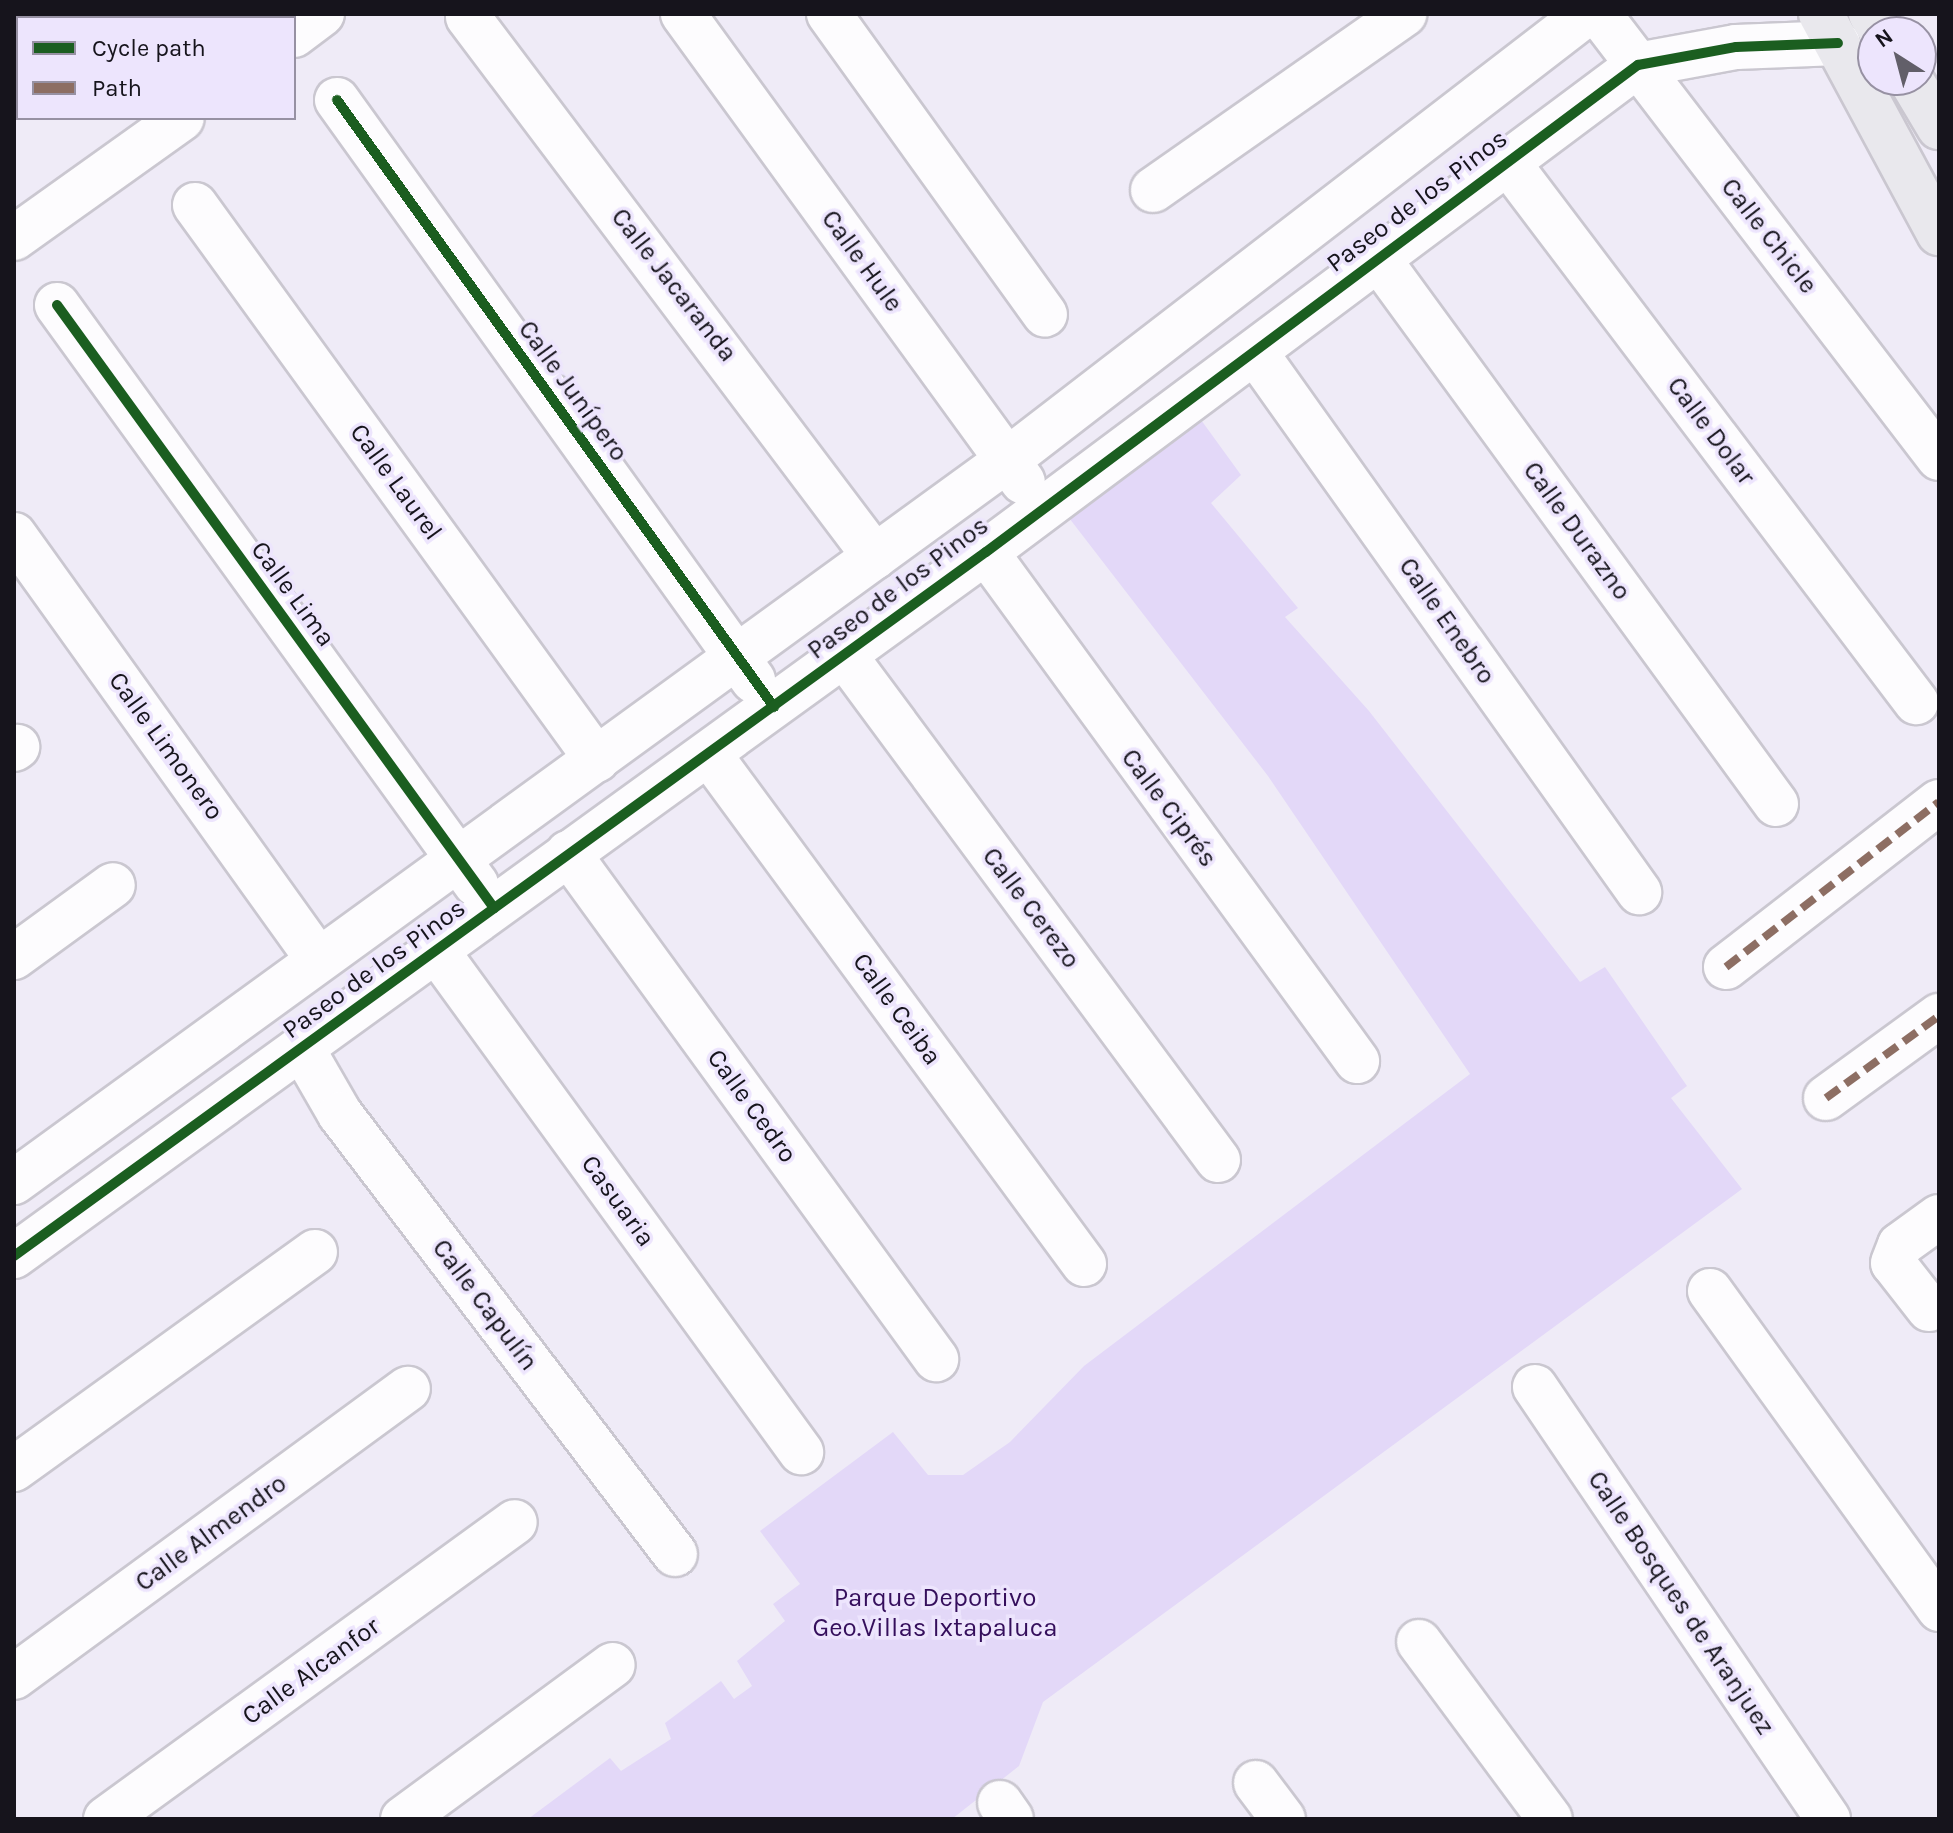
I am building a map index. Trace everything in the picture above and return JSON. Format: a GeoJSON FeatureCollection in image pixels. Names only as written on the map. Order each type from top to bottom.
{"type":"FeatureCollection","features":[{"type":"Feature","properties":{"kind":"main road"},"geometry":{"type":"LineString","coordinates":[[1830,29],[1939,233]]}},
{"type":"Feature","properties":{"kind":"main road"},"geometry":{"type":"LineString","coordinates":[[1921,96],[1939,127]]}},
{"type":"Feature","properties":{"kind":"street"},"geometry":{"type":"LineString","coordinates":[[296,34],[322,14]]}},
{"type":"Feature","properties":{"kind":"street","name":"Calle Hule"},"geometry":{"type":"LineString","coordinates":[[683,14],[1006,461],[1042,506]]}},
{"type":"Feature","properties":{"kind":"street"},"geometry":{"type":"LineString","coordinates":[[829,14],[1045,315]]}},
{"type":"Feature","properties":{"kind":"street"},"geometry":{"type":"LineString","coordinates":[[1153,190],[1404,14]]}},
{"type":"Feature","properties":{"kind":"street","name":"Paseo de los Pinos"},"geometry":{"type":"LineString","coordinates":[[14,1182],[317,958],[597,760],[1006,461],[1586,14]]}},
{"type":"Feature","properties":{"kind":"street","name":"Calle Chicle"},"geometry":{"type":"LineString","coordinates":[[1599,14],[1939,458]]}},
{"type":"Feature","properties":{"kind":"street","name":"Calle Jacaranda"},"geometry":{"type":"LineString","coordinates":[[468,17],[875,557]]}},
{"type":"Feature","properties":{"kind":"street","name":"Paseo de los Pinos"},"geometry":{"type":"LineString","coordinates":[[14,1256],[303,1050],[568,853],[845,656],[986,552],[1042,506],[1255,352],[1506,160],[1638,65],[1830,29]]}},
{"type":"Feature","properties":{"kind":"street","name":"Calle Junípero"},"geometry":{"type":"LineString","coordinates":[[337,100],[774,707]]}},
{"type":"Feature","properties":{"kind":"street"},"geometry":{"type":"LineString","coordinates":[[14,238],[165,130]]}},
{"type":"Feature","properties":{"kind":"street","name":"Calle Dolar"},"geometry":{"type":"LineString","coordinates":[[1506,160],[1916,702]]}},
{"type":"Feature","properties":{"kind":"street","name":"Calle Laurel"},"geometry":{"type":"LineString","coordinates":[[195,205],[597,760]]}},
{"type":"Feature","properties":{"kind":"street","name":"Calle Durazno"},"geometry":{"type":"LineString","coordinates":[[1377,257],[1776,804]]}},
{"type":"Feature","properties":{"kind":"street","name":"Calle Lima"},"geometry":{"type":"LineString","coordinates":[[57,305],[494,908]]}},
{"type":"Feature","properties":{"kind":"street","name":"Calle Enebro"},"geometry":{"type":"LineString","coordinates":[[1255,352],[1639,892]]}},
{"type":"Feature","properties":{"kind":"street","name":"Calle Limonero"},"geometry":{"type":"LineString","coordinates":[[14,535],[317,958]]}},
{"type":"Feature","properties":{"kind":"street","name":"Calle Ciprés"},"geometry":{"type":"LineString","coordinates":[[986,552],[1357,1061]]}},
{"type":"Feature","properties":{"kind":"street","name":"Calle Cerezo"},"geometry":{"type":"LineString","coordinates":[[845,656],[1218,1160]]}},
{"type":"Feature","properties":{"kind":"street","name":"Calle Ceiba"},"geometry":{"type":"LineString","coordinates":[[709,754],[1084,1264]]}},
{"type":"Feature","properties":{"kind":"street"},"geometry":{"type":"LineString","coordinates":[[1726,967],[1939,802]]}},
{"type":"Feature","properties":{"kind":"street","name":"Calle Cedro"},"geometry":{"type":"LineString","coordinates":[[568,853],[936,1359]]}},
{"type":"Feature","properties":{"kind":"street"},"geometry":{"type":"LineString","coordinates":[[14,957],[113,885]]}},
{"type":"Feature","properties":{"kind":"street","name":"Casuaria"},"geometry":{"type":"LineString","coordinates":[[436,950],[801,1452]]}},
{"type":"Feature","properties":{"kind":"street"},"geometry":{"type":"LineString","coordinates":[[1826,1098],[1939,1016]]}},
{"type":"Feature","properties":{"kind":"street","name":"Calle Capulín"},"geometry":{"type":"LineString","coordinates":[[303,1050],[340,1114],[675,1554]]}},
{"type":"Feature","properties":{"kind":"street"},"geometry":{"type":"LineString","coordinates":[[1929,1309],[1893,1263],[1900,1245],[1939,1217]]}},
{"type":"Feature","properties":{"kind":"street"},"geometry":{"type":"LineString","coordinates":[[14,1469],[315,1252]]}},
{"type":"Feature","properties":{"kind":"street"},"geometry":{"type":"LineString","coordinates":[[1710,1291],[1939,1609]]}},
{"type":"Feature","properties":{"kind":"street","name":"Calle Bosques de Aranjuez"},"geometry":{"type":"LineString","coordinates":[[1535,1387],[1828,1819]]}},
{"type":"Feature","properties":{"kind":"street","name":"Calle Almendro"},"geometry":{"type":"LineString","coordinates":[[14,1677],[408,1389]]}},
{"type":"Feature","properties":{"kind":"street","name":"Calle Alcanfor"},"geometry":{"type":"LineString","coordinates":[[106,1819],[515,1522]]}},
{"type":"Feature","properties":{"kind":"street"},"geometry":{"type":"LineString","coordinates":[[1419,1642],[1550,1819]]}},
{"type":"Feature","properties":{"kind":"street"},"geometry":{"type":"LineString","coordinates":[[403,1819],[613,1665]]}},
{"type":"Feature","properties":{"kind":"street"},"geometry":{"type":"LineString","coordinates":[[1256,1783],[1283,1819]]}},
{"type":"Feature","properties":{"kind":"green space","name":"Parque Deportivo Geo.Villas Ixtapaluca"},"geometry":{"type":"Polygon","coordinates":[[[1196,413],[1241,475],[1211,503],[1298,608],[1285,617],[1369,711],[1580,982],[1605,967],[1687,1086],[1671,1098],[1742,1189],[1043,1702],[1019,1766],[952,1819],[528,1819],[610,1758],[621,1771],[671,1739],[665,1723],[721,1681],[734,1699],[752,1686],[737,1661],[785,1621],[773,1604],[800,1584],[760,1531],[893,1432],[928,1475],[963,1475],[1010,1442],[1084,1366],[1470,1074],[1268,776],[1066,514],[1196,413]]]}},
{"type":"Feature","properties":{"kind":"marked path"},"geometry":{"type":"LineString","coordinates":[[1726,967],[1939,802]]}},
{"type":"Feature","properties":{"kind":"marked path"},"geometry":{"type":"LineString","coordinates":[[1826,1098],[1939,1016]]}},
{"type":"Feature","properties":{"kind":"cycle path"},"geometry":{"type":"LineString","coordinates":[[14,1256],[986,552],[1638,65],[1736,47],[1838,43]]}},
{"type":"Feature","properties":{"kind":"cycle path"},"geometry":{"type":"LineString","coordinates":[[337,100],[774,707]]}},
{"type":"Feature","properties":{"kind":"cycle path"},"geometry":{"type":"LineString","coordinates":[[57,305],[494,908]]}}]}
